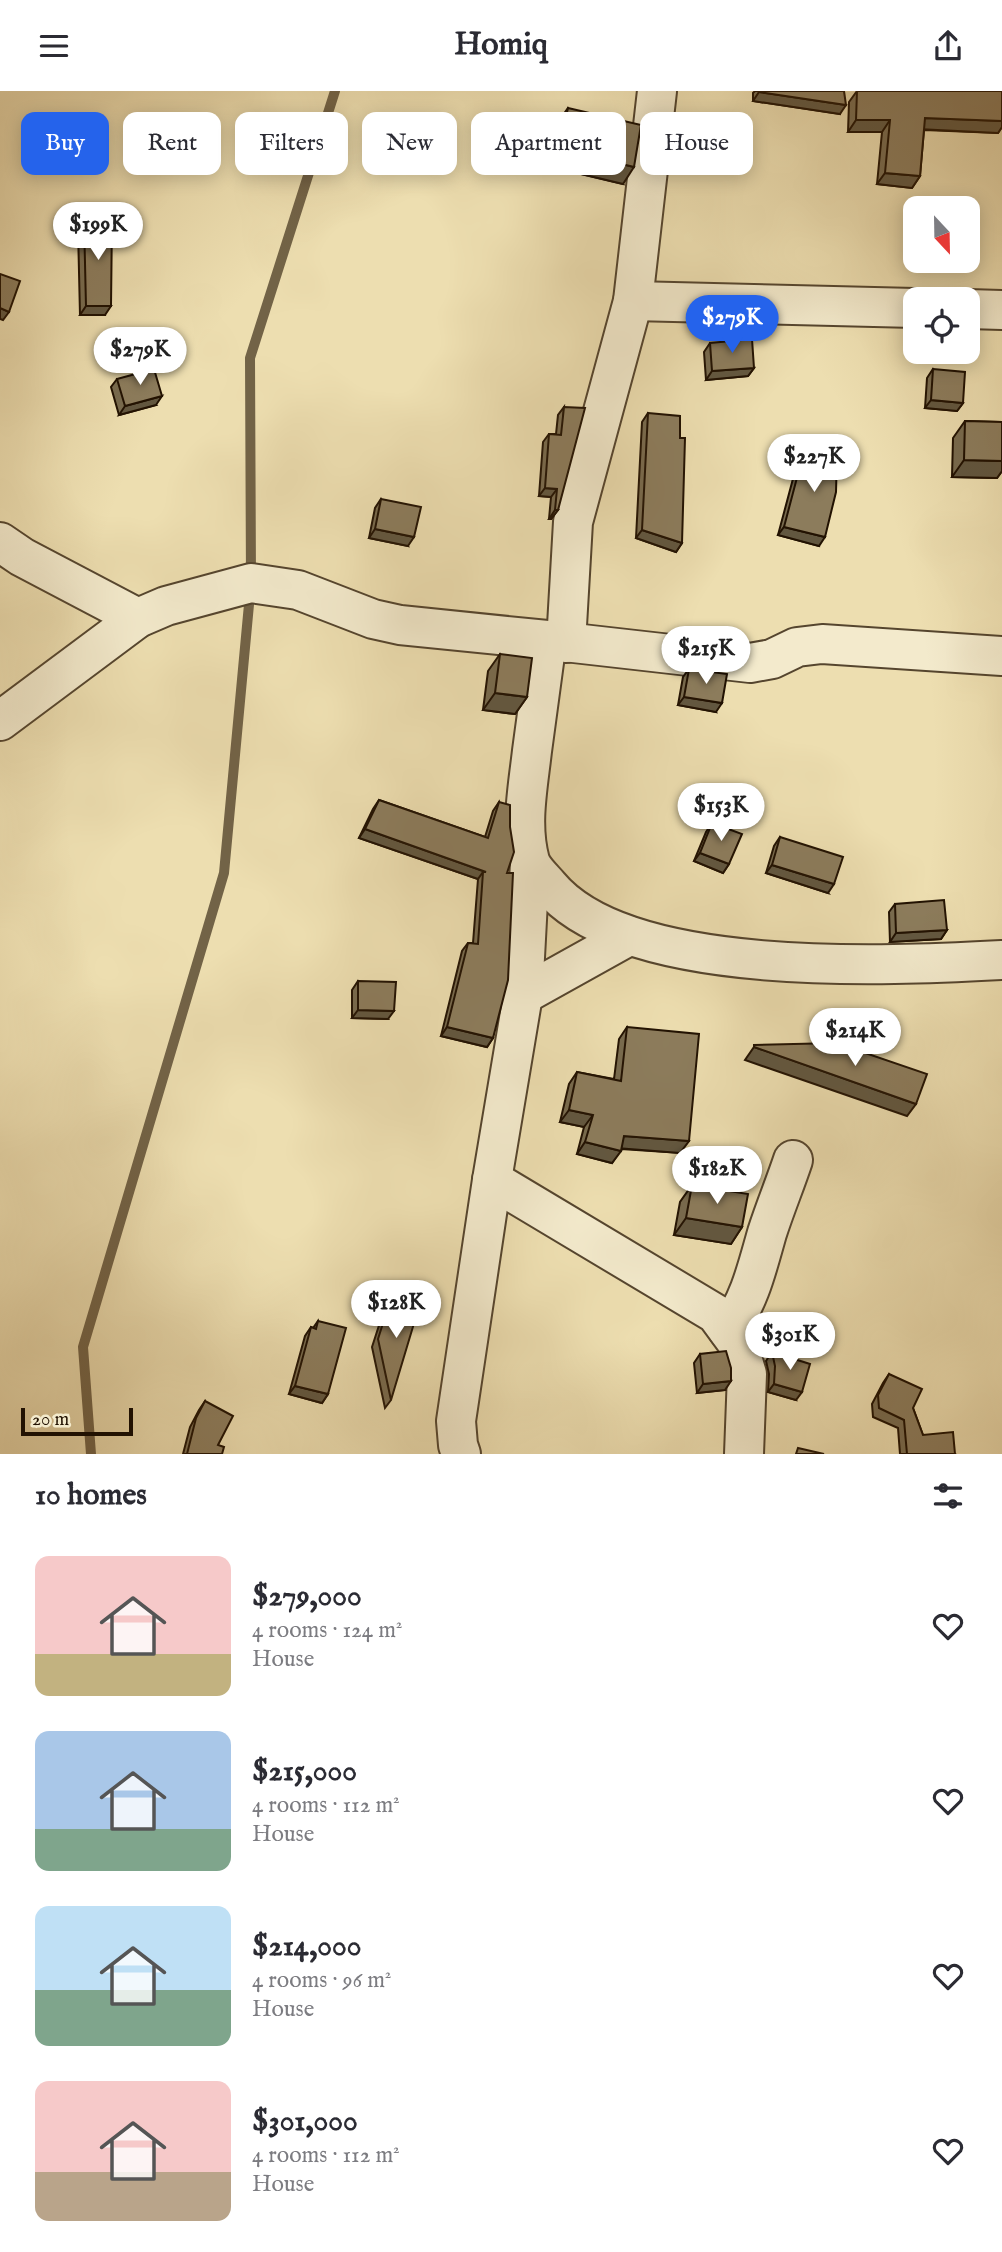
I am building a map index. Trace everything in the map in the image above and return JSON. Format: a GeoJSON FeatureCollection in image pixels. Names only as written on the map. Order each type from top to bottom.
{"type":"FeatureCollection","features":[{"type":"Feature","properties":{"kind":"street"},"geometry":{"type":"LineString","coordinates":[[461,1454],[456,1422],[523,995],[530,863],[524,817],[556,641],[573,522],[632,301],[657,91]]}},
{"type":"Feature","properties":{"kind":"street"},"geometry":{"type":"LineString","coordinates":[[632,301],[903,308]]}},
{"type":"Feature","properties":{"kind":"street"},"geometry":{"type":"LineString","coordinates":[[980,309],[1002,310]]}},
{"type":"Feature","properties":{"kind":"street"},"geometry":{"type":"LineString","coordinates":[[0,542],[22,557],[138,618]]}},
{"type":"Feature","properties":{"kind":"street"},"geometry":{"type":"LineString","coordinates":[[0,721],[138,618],[166,606],[251,583],[298,590],[373,619],[401,625],[750,663],[772,659],[797,647],[822,644],[1002,656]]}},
{"type":"Feature","properties":{"kind":"street"},"geometry":{"type":"LineString","coordinates":[[530,863],[560,899],[596,921],[629,936],[731,958],[914,964],[1002,960]]}},
{"type":"Feature","properties":{"kind":"street"},"geometry":{"type":"LineString","coordinates":[[523,995],[629,936]]}},
{"type":"Feature","properties":{"kind":"street"},"geometry":{"type":"LineString","coordinates":[[728,1330],[750,1294],[768,1230],[793,1160]]}},
{"type":"Feature","properties":{"kind":"street"},"geometry":{"type":"LineString","coordinates":[[492,1180],[716,1314],[738,1344],[747,1374],[744,1454]]}},
{"type":"Feature","properties":{"kind":"building"},"geometry":{"type":"Polygon","coordinates":[[[844,91],[846,105],[759,92],[844,91]]]}},
{"type":"Feature","properties":{"kind":"building"},"geometry":{"type":"Polygon","coordinates":[[[857,91],[1002,91],[1002,121],[925,118],[920,176],[885,173],[890,120],[856,120],[857,91]]]}},
{"type":"Feature","properties":{"kind":"building"},"geometry":{"type":"Polygon","coordinates":[[[568,108],[585,112],[567,112],[568,108]]]}},
{"type":"Feature","properties":{"kind":"building"},"geometry":{"type":"Polygon","coordinates":[[[626,122],[640,125],[634,167],[626,165],[626,122]]]}},
{"type":"Feature","properties":{"kind":"building"},"geometry":{"type":"Polygon","coordinates":[[[84,220],[112,220],[111,306],[86,306],[84,220]]]}},
{"type":"Feature","properties":{"kind":"building"},"geometry":{"type":"Polygon","coordinates":[[[0,274],[20,281],[9,312],[0,308],[0,274]]]}},
{"type":"Feature","properties":{"kind":"building"},"geometry":{"type":"Polygon","coordinates":[[[752,339],[754,368],[712,371],[710,343],[752,339]]]}},
{"type":"Feature","properties":{"kind":"building"},"geometry":{"type":"Polygon","coordinates":[[[154,369],[162,396],[125,406],[117,379],[154,369]]]}},
{"type":"Feature","properties":{"kind":"building"},"geometry":{"type":"Polygon","coordinates":[[[933,369],[965,372],[963,403],[931,400],[933,369]]]}},
{"type":"Feature","properties":{"kind":"building"},"geometry":{"type":"Polygon","coordinates":[[[564,407],[585,408],[558,510],[555,510],[557,489],[545,488],[549,434],[561,435],[564,407]]]}},
{"type":"Feature","properties":{"kind":"building"},"geometry":{"type":"Polygon","coordinates":[[[648,413],[680,416],[680,438],[685,438],[682,543],[642,530],[648,413]]]}},
{"type":"Feature","properties":{"kind":"building"},"geometry":{"type":"Polygon","coordinates":[[[965,421],[1002,422],[1002,461],[964,460],[965,421]]]}},
{"type":"Feature","properties":{"kind":"building"},"geometry":{"type":"Polygon","coordinates":[[[804,451],[837,453],[836,492],[825,537],[784,527],[804,451]]]}},
{"type":"Feature","properties":{"kind":"building"},"geometry":{"type":"Polygon","coordinates":[[[381,499],[421,507],[414,537],[375,529],[381,499]]]}},
{"type":"Feature","properties":{"kind":"building"},"geometry":{"type":"Polygon","coordinates":[[[500,654],[532,658],[527,697],[495,693],[500,654]]]}},
{"type":"Feature","properties":{"kind":"building"},"geometry":{"type":"Polygon","coordinates":[[[689,669],[727,674],[722,703],[684,697],[689,669]]]}},
{"type":"Feature","properties":{"kind":"building"},"geometry":{"type":"Polygon","coordinates":[[[379,800],[488,838],[499,802],[510,805],[514,852],[507,873],[513,873],[508,980],[493,1038],[447,1027],[468,943],[478,944],[483,872],[486,872],[365,829],[379,800]]]}},
{"type":"Feature","properties":{"kind":"building"},"geometry":{"type":"Polygon","coordinates":[[[712,823],[742,834],[729,864],[700,853],[712,823]]]}},
{"type":"Feature","properties":{"kind":"building"},"geometry":{"type":"Polygon","coordinates":[[[780,837],[843,857],[834,884],[772,865],[780,837]]]}},
{"type":"Feature","properties":{"kind":"building"},"geometry":{"type":"Polygon","coordinates":[[[944,900],[947,930],[896,933],[895,904],[944,900]]]}},
{"type":"Feature","properties":{"kind":"building"},"geometry":{"type":"Polygon","coordinates":[[[358,981],[396,982],[394,1011],[358,1010],[358,981]]]}},
{"type":"Feature","properties":{"kind":"building"},"geometry":{"type":"Polygon","coordinates":[[[627,1027],[699,1034],[689,1141],[624,1136],[621,1151],[585,1142],[593,1115],[569,1110],[577,1072],[621,1081],[627,1027]]]}},
{"type":"Feature","properties":{"kind":"building"},"geometry":{"type":"Polygon","coordinates":[[[836,1043],[927,1074],[916,1104],[754,1047],[836,1043]]]}},
{"type":"Feature","properties":{"kind":"building"},"geometry":{"type":"Polygon","coordinates":[[[692,1185],[748,1194],[742,1227],[686,1218],[692,1185]]]}},
{"type":"Feature","properties":{"kind":"building"},"geometry":{"type":"Polygon","coordinates":[[[390,1301],[418,1310],[391,1400],[378,1339],[390,1301]]]}},
{"type":"Feature","properties":{"kind":"building"},"geometry":{"type":"Polygon","coordinates":[[[318,1321],[346,1328],[328,1394],[295,1386],[311,1327],[316,1329],[318,1321]]]}},
{"type":"Feature","properties":{"kind":"building"},"geometry":{"type":"Polygon","coordinates":[[[726,1351],[731,1368],[731,1381],[703,1384],[700,1354],[726,1351]]]}},
{"type":"Feature","properties":{"kind":"building"},"geometry":{"type":"Polygon","coordinates":[[[772,1352],[810,1364],[802,1392],[774,1384],[775,1366],[772,1352]]]}},
{"type":"Feature","properties":{"kind":"building"},"geometry":{"type":"Polygon","coordinates":[[[889,1374],[922,1389],[913,1408],[923,1435],[953,1432],[955,1454],[907,1454],[904,1420],[879,1408],[878,1395],[889,1374]]]}},
{"type":"Feature","properties":{"kind":"building"},"geometry":{"type":"Polygon","coordinates":[[[205,1401],[233,1416],[218,1445],[224,1447],[222,1454],[187,1454],[196,1418],[205,1401]]]}},
{"type":"Feature","properties":{"kind":"building"},"geometry":{"type":"Polygon","coordinates":[[[798,1448],[824,1454],[796,1454],[798,1448]]]}},
{"type":"Feature","properties":{"kind":"waterway"},"geometry":{"type":"LineString","coordinates":[[91,1454],[83,1347],[224,873],[251,583],[250,358],[335,91]]}}]}
